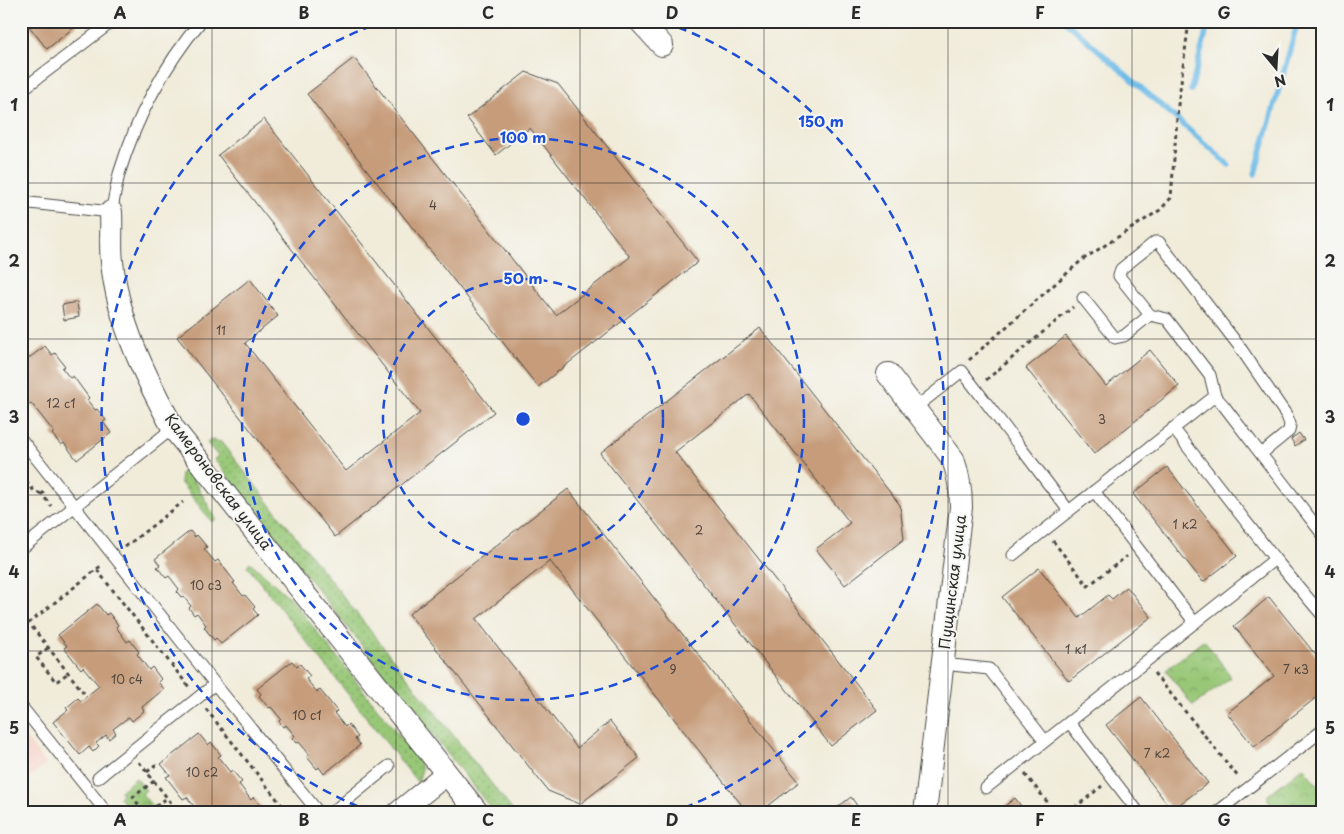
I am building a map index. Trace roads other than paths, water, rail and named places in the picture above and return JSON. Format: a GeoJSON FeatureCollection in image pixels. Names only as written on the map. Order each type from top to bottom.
{"type":"FeatureCollection","features":[{"type":"Feature","properties":{"kind":"street"},"geometry":{"type":"LineString","coordinates":[[640,21],[662,45]]}},
{"type":"Feature","properties":{"kind":"street","name":"Камероновская улица"},"geometry":{"type":"LineString","coordinates":[[112,212],[112,262],[126,328],[154,393],[173,428],[478,813]]}},
{"type":"Feature","properties":{"kind":"street","name":"Пущинская улица"},"geometry":{"type":"LineString","coordinates":[[888,374],[953,459],[959,474],[961,488],[961,507],[925,813]]}},
{"type":"Feature","properties":{"kind":"street"},"geometry":{"type":"LineString","coordinates":[[398,813],[446,774]]}},
{"type":"Feature","properties":{"kind":"street"},"geometry":{"type":"LineString","coordinates":[[916,813],[928,788]]}},
{"type":"Feature","properties":{"kind":"lane"},"geometry":{"type":"LineString","coordinates":[[23,85],[113,21]]}},
{"type":"Feature","properties":{"kind":"lane","name":"Камероновская улица"},"geometry":{"type":"LineString","coordinates":[[112,212],[119,174],[150,97],[185,41],[201,21]]}},
{"type":"Feature","properties":{"kind":"lane"},"geometry":{"type":"LineString","coordinates":[[21,202],[112,212]]}},
{"type":"Feature","properties":{"kind":"lane"},"geometry":{"type":"LineString","coordinates":[[1261,454],[1289,431],[1290,424],[1287,416],[1239,346],[1159,242],[1155,242],[1121,270],[1119,276],[1150,316],[1167,319],[1210,375],[1214,396],[1323,535]]}},
{"type":"Feature","properties":{"kind":"lane"},"geometry":{"type":"LineString","coordinates":[[1083,298],[1115,338],[1124,336],[1150,316]]}},
{"type":"Feature","properties":{"kind":"lane"},"geometry":{"type":"LineString","coordinates":[[915,408],[962,371],[1069,511]]}},
{"type":"Feature","properties":{"kind":"lane"},"geometry":{"type":"LineString","coordinates":[[1013,555],[1214,396]]}},
{"type":"Feature","properties":{"kind":"lane"},"geometry":{"type":"LineString","coordinates":[[21,549],[173,428]]}},
{"type":"Feature","properties":{"kind":"lane"},"geometry":{"type":"LineString","coordinates":[[1173,428],[1275,559],[1323,616]]}},
{"type":"Feature","properties":{"kind":"lane"},"geometry":{"type":"LineString","coordinates":[[21,439],[319,813]]}},
{"type":"Feature","properties":{"kind":"lane"},"geometry":{"type":"LineString","coordinates":[[1094,491],[1195,623]]}},
{"type":"Feature","properties":{"kind":"lane"},"geometry":{"type":"LineString","coordinates":[[986,788],[1275,559]]}},
{"type":"Feature","properties":{"kind":"lane"},"geometry":{"type":"LineString","coordinates":[[943,664],[989,668],[1045,742]]}},
{"type":"Feature","properties":{"kind":"lane"},"geometry":{"type":"LineString","coordinates":[[98,778],[215,684]]}},
{"type":"Feature","properties":{"kind":"lane"},"geometry":{"type":"LineString","coordinates":[[21,706],[106,813]]}},
{"type":"Feature","properties":{"kind":"lane"},"geometry":{"type":"LineString","coordinates":[[1069,722],[1139,813]]}},
{"type":"Feature","properties":{"kind":"lane"},"geometry":{"type":"LineString","coordinates":[[1216,813],[1323,730]]}},
{"type":"Feature","properties":{"kind":"lane"},"geometry":{"type":"LineString","coordinates":[[331,813],[389,766]]}},
{"type":"Feature","properties":{"kind":"waterway"},"geometry":{"type":"LineString","coordinates":[[1065,21],[1229,165]]}},
{"type":"Feature","properties":{"kind":"waterway"},"geometry":{"type":"LineString","coordinates":[[1191,90],[1209,21]]}},
{"type":"Feature","properties":{"kind":"waterway"},"geometry":{"type":"LineString","coordinates":[[1255,174],[1298,21]]}}]}
